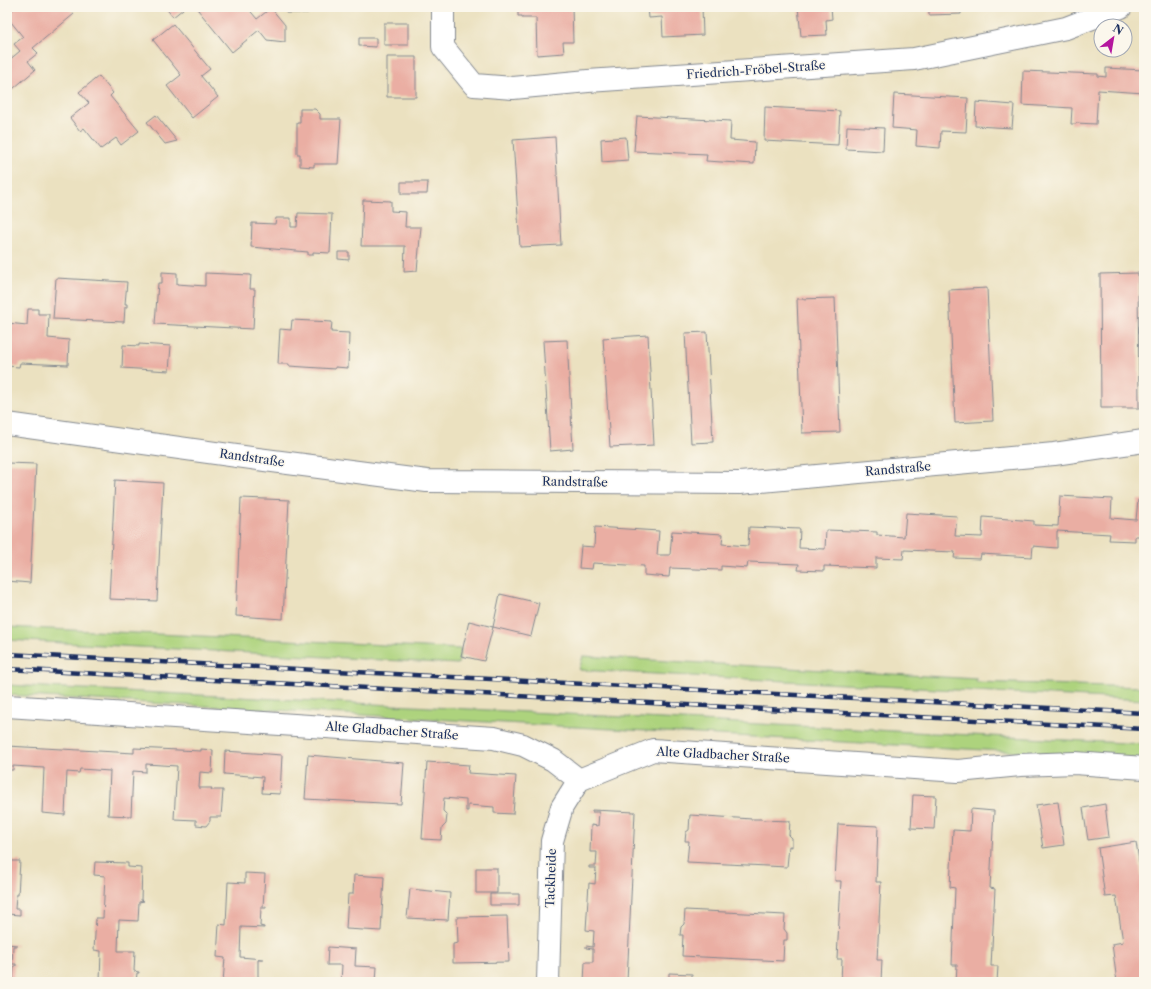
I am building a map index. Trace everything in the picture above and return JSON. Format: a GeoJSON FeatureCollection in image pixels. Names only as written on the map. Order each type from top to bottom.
{"type":"FeatureCollection","features":[{"type":"Feature","properties":{"kind":"street","name":"Friedrich-Fröbel-Straße"},"geometry":{"type":"LineString","coordinates":[[443,7],[443,47],[474,85],[512,88],[588,81],[914,59],[1066,28],[1122,7]]}},
{"type":"Feature","properties":{"kind":"street","name":"Randstraße"},"geometry":{"type":"LineString","coordinates":[[7,424],[427,481],[740,483],[1054,454],[1144,441]]}},
{"type":"Feature","properties":{"kind":"street","name":"Alte Gladbacher Straße"},"geometry":{"type":"LineString","coordinates":[[7,706],[494,738],[524,745],[553,760],[579,780],[653,750],[958,771],[1020,765],[1074,763],[1144,768]]}},
{"type":"Feature","properties":{"kind":"street","name":"Tackheide"},"geometry":{"type":"LineString","coordinates":[[548,982],[552,841],[562,807],[579,780]]}},
{"type":"Feature","properties":{"kind":"green space"},"geometry":{"type":"Polygon","coordinates":[[[7,627],[461,649],[458,664],[7,640],[7,627]]]}},
{"type":"Feature","properties":{"kind":"green space"},"geometry":{"type":"Polygon","coordinates":[[[583,656],[977,679],[976,682],[1144,687],[1144,700],[579,670],[583,656]]]}},
{"type":"Feature","properties":{"kind":"green space"},"geometry":{"type":"Polygon","coordinates":[[[7,685],[1144,744],[1144,759],[7,695],[7,685]]]}},
{"type":"Feature","properties":{"kind":"building"},"geometry":{"type":"Polygon","coordinates":[[[16,7],[68,7],[74,14],[33,48],[38,53],[28,61],[35,70],[7,94],[7,59],[8,61],[20,51],[14,44],[23,37],[7,17],[7,14],[16,7]]]}},
{"type":"Feature","properties":{"kind":"building"},"geometry":{"type":"Polygon","coordinates":[[[165,7],[182,7],[183,9],[173,17],[165,7]]]}},
{"type":"Feature","properties":{"kind":"building"},"geometry":{"type":"Polygon","coordinates":[[[202,7],[247,7],[257,19],[271,8],[285,25],[285,42],[267,40],[259,30],[232,52],[198,10],[202,7]]]}},
{"type":"Feature","properties":{"kind":"building"},"geometry":{"type":"Polygon","coordinates":[[[285,7],[308,7],[308,13],[286,13],[285,7]]]}},
{"type":"Feature","properties":{"kind":"building"},"geometry":{"type":"Polygon","coordinates":[[[518,7],[572,7],[573,42],[563,42],[564,53],[537,55],[536,18],[522,18],[522,16],[518,16],[518,7]]]}},
{"type":"Feature","properties":{"kind":"building"},"geometry":{"type":"Polygon","coordinates":[[[648,7],[702,7],[703,35],[663,37],[662,17],[649,18],[648,7]]]}},
{"type":"Feature","properties":{"kind":"building"},"geometry":{"type":"Polygon","coordinates":[[[798,7],[831,7],[832,19],[826,20],[827,35],[801,36],[798,7]]]}},
{"type":"Feature","properties":{"kind":"building"},"geometry":{"type":"Polygon","coordinates":[[[929,7],[961,7],[961,14],[929,15],[929,7]]]}},
{"type":"Feature","properties":{"kind":"building"},"geometry":{"type":"Polygon","coordinates":[[[384,23],[408,23],[408,45],[384,45],[384,23]]]}},
{"type":"Feature","properties":{"kind":"building"},"geometry":{"type":"Polygon","coordinates":[[[173,24],[210,69],[201,76],[218,97],[192,118],[167,86],[181,75],[153,40],[173,24]]]}},
{"type":"Feature","properties":{"kind":"building"},"geometry":{"type":"Polygon","coordinates":[[[359,38],[376,38],[376,47],[359,46],[359,38]]]}},
{"type":"Feature","properties":{"kind":"building"},"geometry":{"type":"Polygon","coordinates":[[[387,57],[416,57],[416,97],[387,97],[387,57]]]}},
{"type":"Feature","properties":{"kind":"building"},"geometry":{"type":"Polygon","coordinates":[[[1143,65],[1144,93],[1098,90],[1096,124],[1071,124],[1072,108],[1022,105],[1023,71],[1098,74],[1098,76],[1106,77],[1106,68],[1143,70],[1143,65]]]}},
{"type":"Feature","properties":{"kind":"building"},"geometry":{"type":"Polygon","coordinates":[[[99,76],[113,93],[110,96],[139,131],[121,145],[116,138],[101,149],[84,128],[80,131],[70,118],[89,103],[79,92],[99,76]]]}},
{"type":"Feature","properties":{"kind":"building"},"geometry":{"type":"Polygon","coordinates":[[[894,94],[968,98],[966,132],[941,131],[940,148],[916,146],[917,130],[892,128],[894,94]]]}},
{"type":"Feature","properties":{"kind":"building"},"geometry":{"type":"Polygon","coordinates":[[[976,102],[1014,105],[1012,128],[975,126],[976,102]]]}},
{"type":"Feature","properties":{"kind":"building"},"geometry":{"type":"Polygon","coordinates":[[[765,107],[840,111],[838,145],[764,141],[765,107]]]}},
{"type":"Feature","properties":{"kind":"building"},"geometry":{"type":"Polygon","coordinates":[[[300,109],[315,109],[320,114],[320,119],[341,119],[338,164],[314,164],[314,167],[300,166],[300,154],[297,154],[297,123],[300,123],[300,109]]]}},
{"type":"Feature","properties":{"kind":"building"},"geometry":{"type":"Polygon","coordinates":[[[156,115],[177,141],[165,144],[147,122],[156,115]]]}},
{"type":"Feature","properties":{"kind":"building"},"geometry":{"type":"Polygon","coordinates":[[[637,116],[731,121],[730,140],[755,142],[754,164],[706,161],[707,154],[634,151],[637,116]]]}},
{"type":"Feature","properties":{"kind":"building"},"geometry":{"type":"Polygon","coordinates":[[[847,126],[884,128],[883,151],[846,149],[847,126]]]}},
{"type":"Feature","properties":{"kind":"building"},"geometry":{"type":"Polygon","coordinates":[[[555,137],[561,245],[520,247],[513,140],[555,137]]]}},
{"type":"Feature","properties":{"kind":"building"},"geometry":{"type":"Polygon","coordinates":[[[626,137],[628,160],[602,162],[601,139],[626,137]]]}},
{"type":"Feature","properties":{"kind":"building"},"geometry":{"type":"Polygon","coordinates":[[[401,182],[428,182],[427,194],[401,194],[401,182]]]}},
{"type":"Feature","properties":{"kind":"building"},"geometry":{"type":"Polygon","coordinates":[[[363,200],[391,201],[391,211],[406,212],[405,227],[421,227],[417,271],[404,272],[405,246],[361,246],[363,200]]]}},
{"type":"Feature","properties":{"kind":"building"},"geometry":{"type":"Polygon","coordinates":[[[298,213],[332,214],[330,253],[313,252],[313,255],[308,255],[308,252],[251,247],[252,223],[275,224],[276,218],[291,218],[291,227],[297,227],[298,213]]]}},
{"type":"Feature","properties":{"kind":"building"},"geometry":{"type":"Polygon","coordinates":[[[338,252],[349,252],[349,260],[338,259],[338,252]]]}},
{"type":"Feature","properties":{"kind":"building"},"geometry":{"type":"Polygon","coordinates":[[[162,272],[177,273],[177,284],[205,286],[205,273],[251,275],[250,289],[255,289],[253,329],[155,324],[158,283],[162,283],[162,272]]]}},
{"type":"Feature","properties":{"kind":"building"},"geometry":{"type":"Polygon","coordinates":[[[1138,273],[1139,408],[1101,408],[1100,274],[1138,273]]]}},
{"type":"Feature","properties":{"kind":"building"},"geometry":{"type":"Polygon","coordinates":[[[56,278],[127,282],[125,304],[127,304],[127,307],[125,307],[124,322],[53,319],[56,278]]]}},
{"type":"Feature","properties":{"kind":"building"},"geometry":{"type":"Polygon","coordinates":[[[987,288],[993,421],[955,423],[949,290],[987,288]]]}},
{"type":"Feature","properties":{"kind":"building"},"geometry":{"type":"Polygon","coordinates":[[[835,298],[840,432],[802,433],[797,299],[835,298]]]}},
{"type":"Feature","properties":{"kind":"building"},"geometry":{"type":"Polygon","coordinates":[[[28,309],[38,309],[38,314],[49,314],[48,338],[69,340],[68,365],[20,363],[19,367],[7,366],[7,323],[27,325],[28,309]]]}},
{"type":"Feature","properties":{"kind":"building"},"geometry":{"type":"Polygon","coordinates":[[[292,320],[332,322],[331,332],[349,333],[348,368],[335,367],[335,369],[278,364],[280,329],[291,330],[292,320]]]}},
{"type":"Feature","properties":{"kind":"building"},"geometry":{"type":"Polygon","coordinates":[[[707,332],[713,442],[691,443],[685,333],[707,332]]]}},
{"type":"Feature","properties":{"kind":"building"},"geometry":{"type":"Polygon","coordinates":[[[648,335],[654,445],[610,447],[603,338],[648,335]]]}},
{"type":"Feature","properties":{"kind":"building"},"geometry":{"type":"Polygon","coordinates":[[[567,340],[573,449],[550,451],[543,341],[567,340]]]}},
{"type":"Feature","properties":{"kind":"building"},"geometry":{"type":"Polygon","coordinates":[[[139,344],[171,346],[169,371],[122,368],[123,345],[139,346],[139,344]]]}},
{"type":"Feature","properties":{"kind":"building"},"geometry":{"type":"Polygon","coordinates":[[[7,463],[36,464],[30,583],[7,581],[7,463]]]}},
{"type":"Feature","properties":{"kind":"building"},"geometry":{"type":"Polygon","coordinates":[[[115,480],[163,483],[157,601],[109,599],[115,480]]]}},
{"type":"Feature","properties":{"kind":"building"},"geometry":{"type":"Polygon","coordinates":[[[1060,496],[1112,499],[1111,518],[1136,520],[1138,500],[1144,500],[1144,536],[1135,536],[1135,541],[1109,540],[1110,534],[1057,531],[1057,548],[1033,546],[1032,557],[981,554],[980,559],[954,558],[955,552],[904,550],[903,559],[876,558],[876,568],[824,566],[824,571],[798,570],[799,564],[748,562],[747,568],[721,566],[721,570],[670,568],[669,577],[644,575],[644,566],[593,563],[592,569],[579,568],[581,546],[594,547],[595,527],[659,531],[657,555],[670,555],[672,531],[723,534],[722,544],[748,546],[749,527],[800,529],[799,548],[825,549],[826,530],[877,532],[877,535],[904,537],[906,513],[957,516],[955,536],[982,537],[983,517],[1034,521],[1034,525],[1058,526],[1060,496]]]}},
{"type":"Feature","properties":{"kind":"building"},"geometry":{"type":"Polygon","coordinates":[[[241,498],[289,500],[283,619],[236,616],[241,498]]]}},
{"type":"Feature","properties":{"kind":"building"},"geometry":{"type":"Polygon","coordinates":[[[500,594],[539,603],[531,636],[493,627],[500,594]]]}},
{"type":"Feature","properties":{"kind":"building"},"geometry":{"type":"Polygon","coordinates":[[[469,621],[493,627],[484,661],[461,656],[469,621]]]}},
{"type":"Feature","properties":{"kind":"building"},"geometry":{"type":"Polygon","coordinates":[[[7,746],[134,753],[134,748],[201,751],[201,749],[213,750],[212,773],[200,772],[199,788],[223,790],[221,817],[210,817],[210,821],[206,826],[196,825],[196,820],[174,819],[177,766],[146,764],[146,772],[133,771],[131,816],[108,815],[110,771],[80,769],[79,773],[67,772],[65,815],[42,813],[44,768],[13,766],[13,770],[7,770],[7,746]]]}},
{"type":"Feature","properties":{"kind":"building"},"geometry":{"type":"Polygon","coordinates":[[[225,751],[282,755],[280,794],[262,793],[263,777],[224,774],[225,751]]]}},
{"type":"Feature","properties":{"kind":"building"},"geometry":{"type":"Polygon","coordinates":[[[308,755],[404,763],[401,804],[305,799],[308,755]]]}},
{"type":"Feature","properties":{"kind":"building"},"geometry":{"type":"Polygon","coordinates":[[[427,762],[469,765],[468,773],[516,776],[513,814],[494,813],[494,807],[468,805],[468,811],[466,811],[466,800],[444,798],[443,811],[447,815],[446,824],[442,828],[441,840],[422,839],[427,762]]]}},
{"type":"Feature","properties":{"kind":"building"},"geometry":{"type":"Polygon","coordinates":[[[913,795],[936,796],[934,829],[911,828],[913,795]]]}},
{"type":"Feature","properties":{"kind":"building"},"geometry":{"type":"Polygon","coordinates":[[[1058,802],[1064,845],[1043,848],[1036,805],[1058,802]]]}},
{"type":"Feature","properties":{"kind":"building"},"geometry":{"type":"Polygon","coordinates":[[[1105,804],[1109,837],[1088,840],[1083,808],[1105,804]]]}},
{"type":"Feature","properties":{"kind":"building"},"geometry":{"type":"Polygon","coordinates":[[[971,809],[994,811],[990,888],[995,889],[991,966],[998,966],[997,982],[956,982],[957,965],[952,965],[955,888],[950,887],[953,830],[970,831],[971,809]]]}},
{"type":"Feature","properties":{"kind":"building"},"geometry":{"type":"Polygon","coordinates":[[[592,810],[635,812],[627,982],[584,982],[585,962],[593,962],[593,949],[586,948],[586,946],[593,947],[594,931],[586,930],[589,883],[595,884],[596,868],[589,868],[589,866],[596,866],[597,852],[590,852],[591,825],[598,826],[599,812],[592,812],[592,810]]]}},
{"type":"Feature","properties":{"kind":"building"},"geometry":{"type":"Polygon","coordinates":[[[690,815],[790,821],[789,835],[792,838],[792,847],[789,846],[787,867],[687,862],[689,841],[685,841],[686,832],[689,830],[690,815]]]}},
{"type":"Feature","properties":{"kind":"building"},"geometry":{"type":"Polygon","coordinates":[[[838,824],[878,826],[876,882],[881,882],[877,960],[882,960],[881,982],[841,982],[842,959],[837,959],[841,881],[835,881],[838,824]]]}},
{"type":"Feature","properties":{"kind":"building"},"geometry":{"type":"Polygon","coordinates":[[[1136,842],[1144,891],[1144,982],[1117,982],[1112,944],[1123,942],[1116,896],[1105,897],[1098,848],[1136,842]]]}},
{"type":"Feature","properties":{"kind":"building"},"geometry":{"type":"Polygon","coordinates":[[[7,861],[20,861],[18,895],[16,895],[15,909],[20,909],[20,915],[7,914],[7,861]]]}},
{"type":"Feature","properties":{"kind":"building"},"geometry":{"type":"Polygon","coordinates":[[[95,862],[128,863],[128,867],[142,868],[141,900],[144,901],[139,902],[138,921],[119,920],[118,951],[135,951],[134,971],[139,972],[137,973],[136,982],[100,982],[101,951],[94,950],[96,918],[103,918],[105,876],[94,875],[95,862]]]}},
{"type":"Feature","properties":{"kind":"building"},"geometry":{"type":"Polygon","coordinates":[[[476,868],[497,868],[497,893],[476,893],[476,868]]]}},
{"type":"Feature","properties":{"kind":"building"},"geometry":{"type":"Polygon","coordinates":[[[245,873],[265,874],[263,907],[266,906],[266,908],[261,908],[260,926],[264,928],[241,927],[240,957],[263,959],[258,960],[258,977],[262,978],[262,980],[259,979],[259,982],[223,982],[225,958],[217,957],[219,924],[226,925],[228,882],[245,883],[245,873]]]}},
{"type":"Feature","properties":{"kind":"building"},"geometry":{"type":"Polygon","coordinates":[[[354,875],[384,877],[381,931],[346,929],[348,894],[353,894],[354,875]]]}},
{"type":"Feature","properties":{"kind":"building"},"geometry":{"type":"Polygon","coordinates":[[[410,889],[450,893],[448,920],[407,918],[410,889]]]}},
{"type":"Feature","properties":{"kind":"building"},"geometry":{"type":"Polygon","coordinates":[[[490,894],[519,894],[519,905],[490,905],[490,894]]]}},
{"type":"Feature","properties":{"kind":"building"},"geometry":{"type":"Polygon","coordinates":[[[685,910],[785,915],[784,929],[787,933],[787,940],[784,940],[783,961],[682,956],[683,935],[680,935],[681,927],[684,924],[685,910]]]}},
{"type":"Feature","properties":{"kind":"building"},"geometry":{"type":"Polygon","coordinates":[[[507,916],[509,962],[453,963],[453,944],[458,943],[457,917],[507,916]]]}},
{"type":"Feature","properties":{"kind":"building"},"geometry":{"type":"Polygon","coordinates":[[[7,944],[17,945],[13,946],[12,964],[16,964],[16,966],[14,966],[13,982],[7,982],[7,944]]]}},
{"type":"Feature","properties":{"kind":"building"},"geometry":{"type":"Polygon","coordinates":[[[328,947],[356,949],[355,966],[377,967],[376,982],[341,982],[342,965],[327,965],[328,947]]]}},
{"type":"Feature","properties":{"kind":"building"},"geometry":{"type":"Polygon","coordinates":[[[669,973],[692,974],[692,982],[669,982],[669,973]]]}},
{"type":"Feature","properties":{"kind":"railway"},"geometry":{"type":"LineString","coordinates":[[7,654],[1144,713]]}},
{"type":"Feature","properties":{"kind":"railway"},"geometry":{"type":"LineString","coordinates":[[7,669],[1144,729]]}}]}
